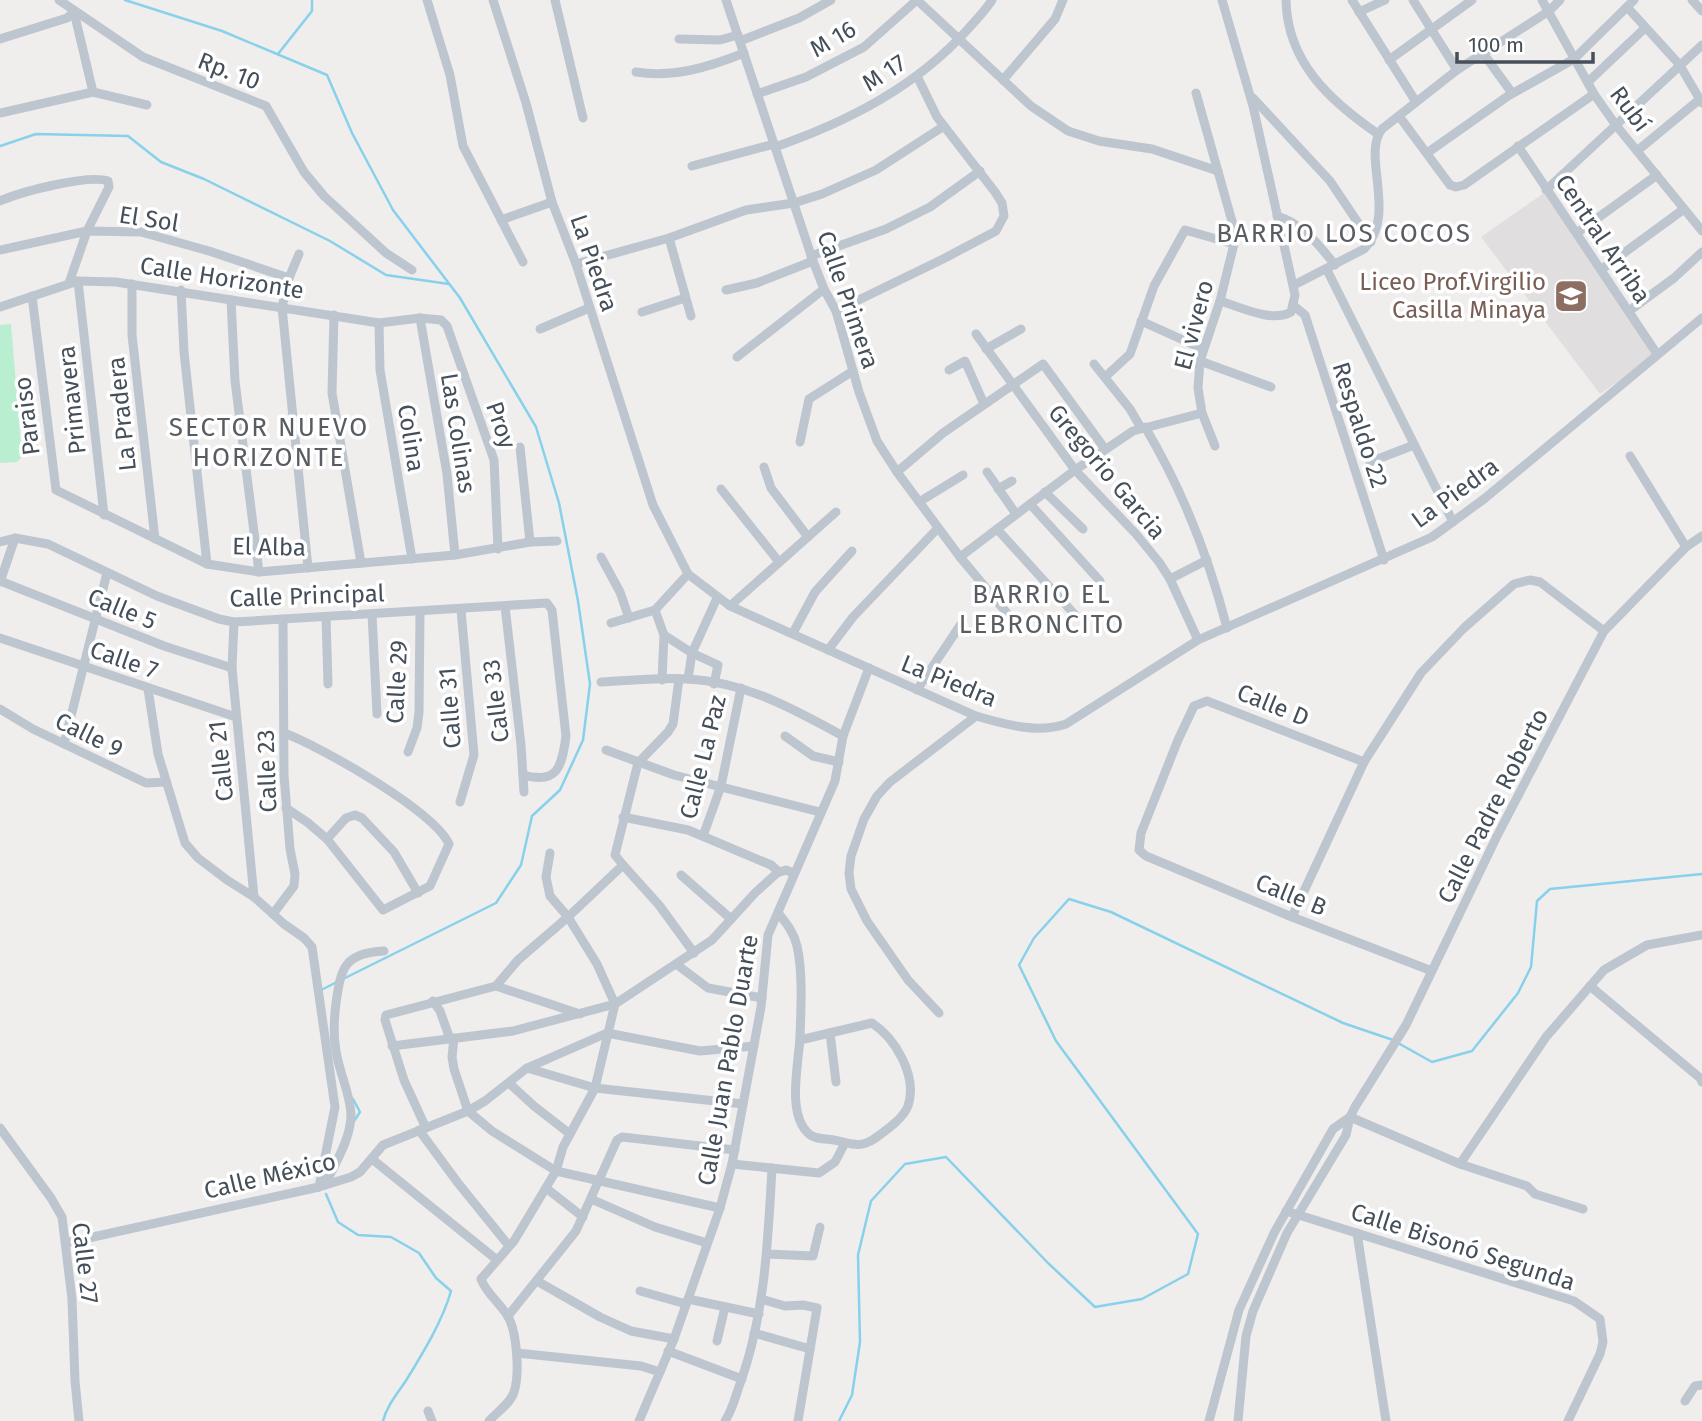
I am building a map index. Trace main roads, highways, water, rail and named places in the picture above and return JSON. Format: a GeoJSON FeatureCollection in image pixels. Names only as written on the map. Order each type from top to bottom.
{"type":"FeatureCollection","features":[{"type":"Feature","properties":{"kind":"waterway"},"geometry":{"type":"LineString","coordinates":[[125,0],[222,31],[327,75],[352,133],[393,210],[460,298],[536,427],[559,503],[578,601],[590,684],[583,740],[560,790],[532,816],[521,865],[496,903],[343,979]]}},
{"type":"Feature","properties":{"kind":"waterway"},"geometry":{"type":"LineString","coordinates":[[278,54],[312,11],[312,0]]}},
{"type":"Feature","properties":{"kind":"waterway"},"geometry":{"type":"LineString","coordinates":[[0,146],[36,134],[128,136],[161,162],[204,179],[330,241],[386,275],[449,284]]}},
{"type":"Feature","properties":{"kind":"waterway"},"geometry":{"type":"LineString","coordinates":[[1398,1043],[1432,1062],[1472,1051],[1518,993],[1531,967],[1537,901],[1550,889],[1702,874]]}},
{"type":"Feature","properties":{"kind":"waterway"},"geometry":{"type":"LineString","coordinates":[[839,1421],[852,1395],[860,1342],[858,1255],[871,1201],[905,1164],[946,1157],[1048,1263],[1095,1307],[1142,1299],[1188,1274],[1198,1234],[1056,1041],[1019,965],[1034,938],[1069,899],[1111,912],[1343,1023],[1393,1040]]}},
{"type":"Feature","properties":{"kind":"waterway"},"geometry":{"type":"LineString","coordinates":[[321,990],[337,982]]}},
{"type":"Feature","properties":{"kind":"waterway"},"geometry":{"type":"LineString","coordinates":[[353,1099],[360,1112],[354,1121]]}},
{"type":"Feature","properties":{"kind":"waterway"},"geometry":{"type":"LineString","coordinates":[[326,1194],[338,1222],[358,1235],[391,1237],[419,1253],[436,1278],[451,1291],[432,1336],[390,1404],[383,1421]]}},
{"type":"Feature","properties":{"kind":"place","name":"Liceo Prof.Virgilio Casilla Minaya"},"geometry":{"type":"Point","coordinates":[1571,296]}},
{"type":"Feature","properties":{"kind":"district","name":"BARRIO LOS COCOS"},"geometry":{"type":"Point","coordinates":[1344,233]}},
{"type":"Feature","properties":{"kind":"district","name":"SECTOR NUEVO HORIZONTE"},"geometry":{"type":"Point","coordinates":[269,442]}},
{"type":"Feature","properties":{"kind":"district","name":"BARRIO EL LEBRONCITO"},"geometry":{"type":"Point","coordinates":[1042,609]}}]}
